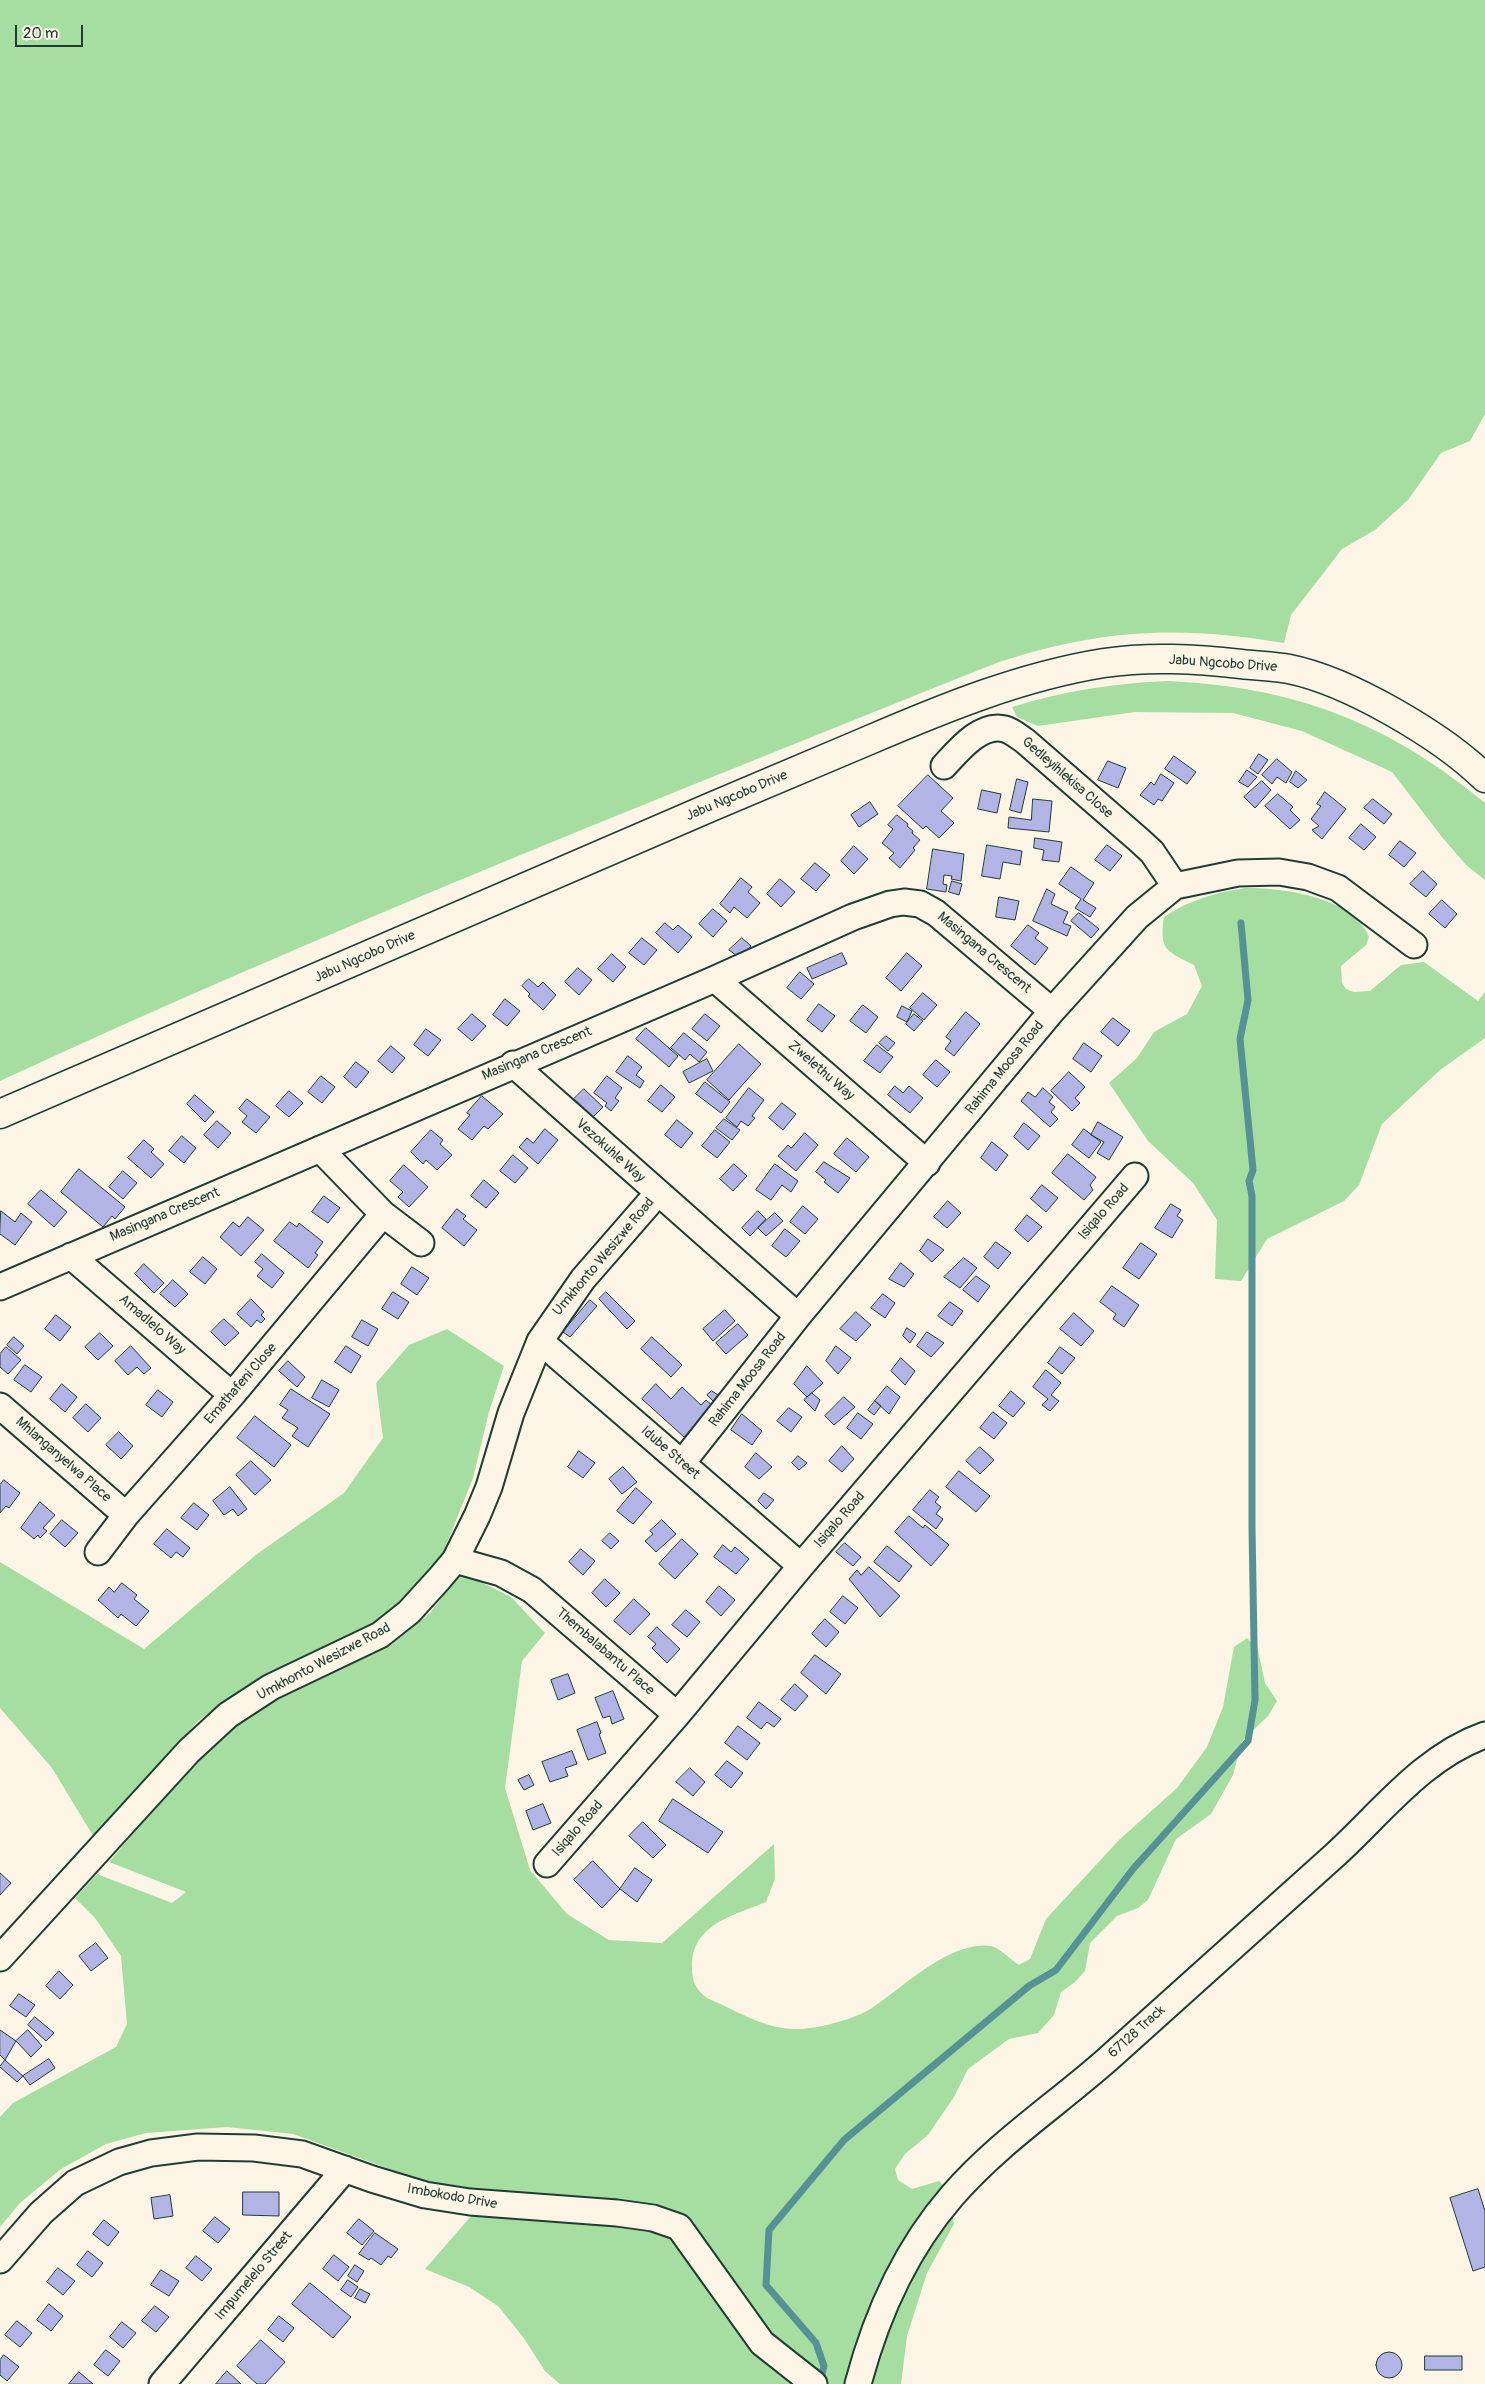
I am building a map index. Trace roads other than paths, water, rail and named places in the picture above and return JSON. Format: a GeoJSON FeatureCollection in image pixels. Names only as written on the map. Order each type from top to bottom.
{"type":"FeatureCollection","features":[{"type":"Feature","properties":{"kind":"main road","name":"Jabu Ngcobo Drive"},"geometry":{"type":"LineString","coordinates":[[0,1114],[556,873],[896,729],[977,696],[1042,677],[1104,663],[1143,660],[1199,660],[1291,669],[1345,688],[1400,716],[1474,767],[1485,778]]}},
{"type":"Feature","properties":{"kind":"street","name":"Gedleyihlekisa Close"},"geometry":{"type":"LineString","coordinates":[[944,766],[962,748],[986,731],[1004,729],[1013,733],[1026,741],[1140,840],[1152,852],[1175,886]]}},
{"type":"Feature","properties":{"kind":"street","name":"Rahima Moosa Road"},"geometry":{"type":"LineString","coordinates":[[682,1463],[798,1316],[1052,1011],[1136,917],[1175,886],[1238,873],[1279,872],[1308,877],[1338,888],[1414,944]]}},
{"type":"Feature","properties":{"kind":"street","name":"Masingana Crescent"},"geometry":{"type":"LineString","coordinates":[[0,1286],[513,1064],[715,979],[853,917],[890,904],[904,902],[920,904],[936,912],[1052,1011]]}},
{"type":"Feature","properties":{"kind":"street","name":"Zwelethu Way"},"geometry":{"type":"LineString","coordinates":[[715,979],[927,1163]]}},
{"type":"Feature","properties":{"kind":"street","name":"Vezokuhle Way"},"geometry":{"type":"LineString","coordinates":[[513,1064],[798,1316]]}},
{"type":"Feature","properties":{"kind":"street"},"geometry":{"type":"LineString","coordinates":[[320,1149],[383,1214],[421,1243]]}},
{"type":"Feature","properties":{"kind":"street","name":"Isiqalo Road"},"geometry":{"type":"LineString","coordinates":[[547,1864],[677,1715],[801,1566],[1135,1176]]}},
{"type":"Feature","properties":{"kind":"street","name":"Umkhonto Wesizwe Road"},"geometry":{"type":"LineString","coordinates":[[0,1958],[211,1730],[228,1715],[271,1687],[380,1635],[409,1612],[455,1560],[480,1509],[511,1413],[540,1340],[583,1279],[658,1194]]}},
{"type":"Feature","properties":{"kind":"street","name":"Emathafeni Close"},"geometry":{"type":"LineString","coordinates":[[98,1552],[126,1515],[232,1395],[383,1214]]}},
{"type":"Feature","properties":{"kind":"street","name":"Amadlelo Way"},"geometry":{"type":"LineString","coordinates":[[71,1256],[232,1395]]}},
{"type":"Feature","properties":{"kind":"street","name":"Idube Street"},"geometry":{"type":"LineString","coordinates":[[540,1340],[801,1566]]}},
{"type":"Feature","properties":{"kind":"street","name":"Mhlanganyelwa Place"},"geometry":{"type":"LineString","coordinates":[[0,1406],[126,1515]]}},
{"type":"Feature","properties":{"kind":"street","name":"Thembalabantu Place"},"geometry":{"type":"LineString","coordinates":[[455,1560],[501,1573],[532,1590],[677,1715]]}},
{"type":"Feature","properties":{"kind":"street","name":"67128 Track"},"geometry":{"type":"LineString","coordinates":[[858,2384],[874,2330],[888,2296],[914,2249],[951,2197],[988,2157],[1101,2065],[1338,1853],[1421,1773],[1446,1754],[1471,1740],[1485,1735]]}},
{"type":"Feature","properties":{"kind":"street","name":"Imbokodo Drive"},"geometry":{"type":"LineString","coordinates":[[0,2260],[41,2212],[76,2183],[119,2162],[151,2153],[198,2147],[254,2148],[302,2154],[372,2179],[425,2195],[470,2202],[617,2212],[653,2218],[679,2227],[762,2343],[814,2384]]}},
{"type":"Feature","properties":{"kind":"street","name":"Impumelelo Street"},"geometry":{"type":"LineString","coordinates":[[162,2384],[345,2169]]}},
{"type":"Feature","properties":{"kind":"waterway"},"geometry":{"type":"LineString","coordinates":[[820,2382],[824,2366],[816,2343],[766,2285],[769,2230],[844,2140],[1029,1986],[1056,1970],[1133,1869],[1248,1741],[1255,1700],[1252,1528],[1252,1196],[1249,1181],[1253,1170],[1240,1039],[1248,1000],[1241,923]]}}]}
